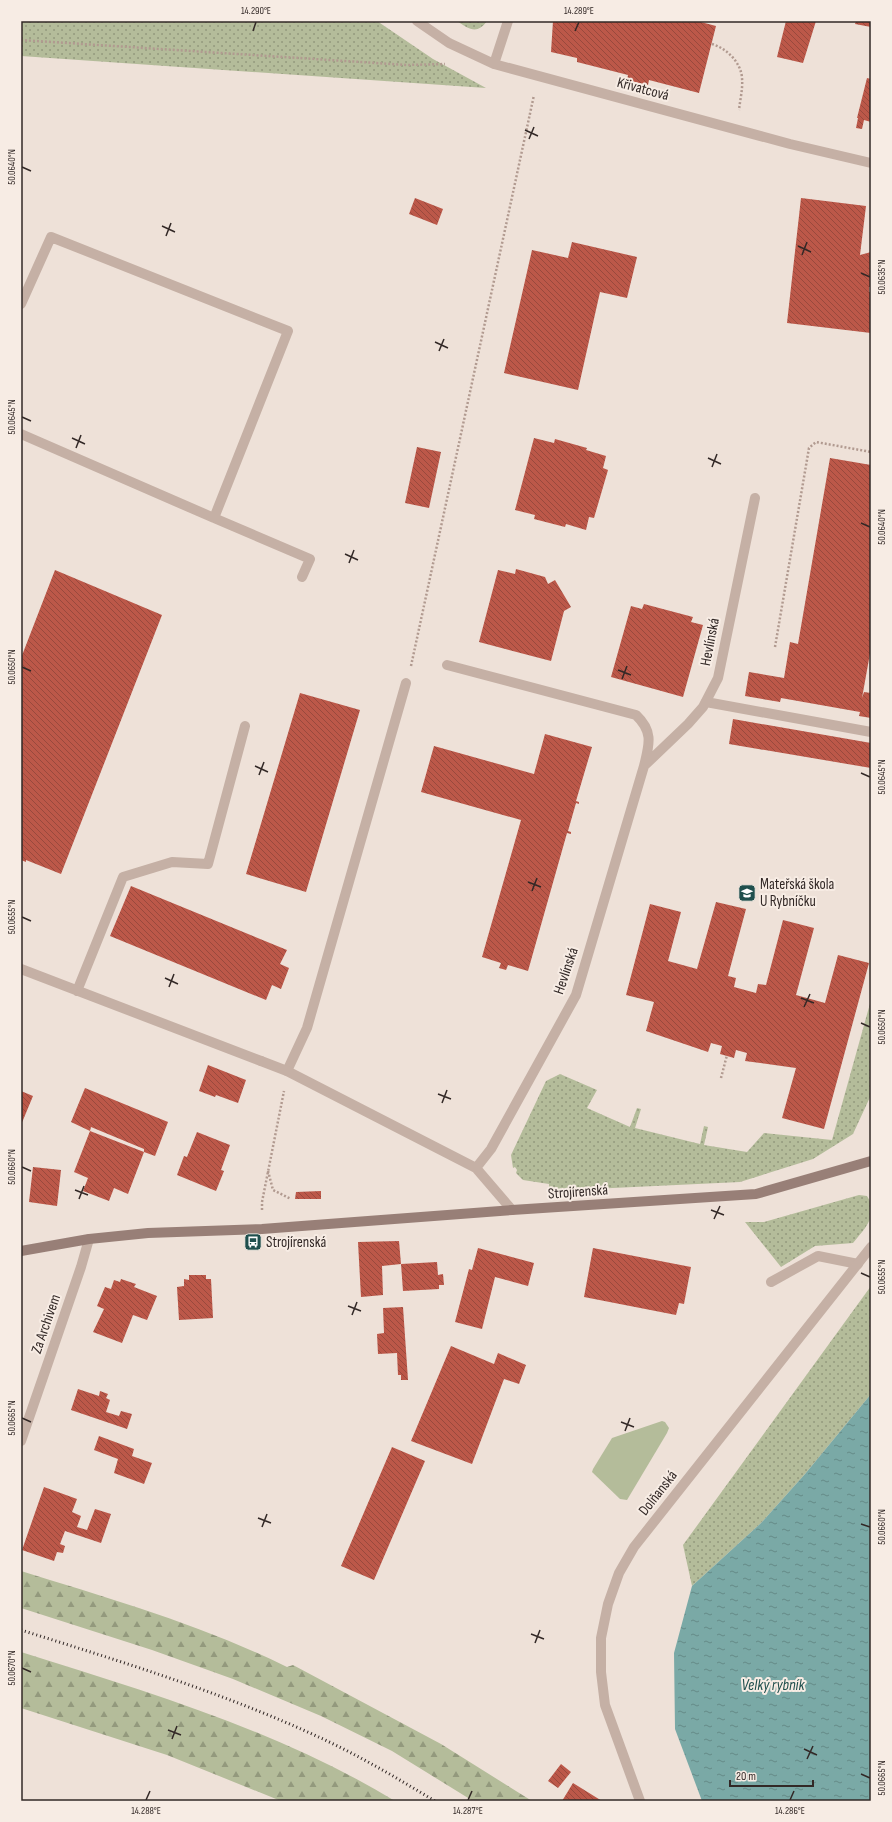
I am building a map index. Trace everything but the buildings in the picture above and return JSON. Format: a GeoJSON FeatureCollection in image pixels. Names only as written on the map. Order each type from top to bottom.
{"type":"FeatureCollection","features":[{"type":"Feature","properties":{"kind":"street","name":"Křivatcová"},"geometry":{"type":"LineString","coordinates":[[417,21],[449,43],[494,64],[783,142],[871,162]]}},
{"type":"Feature","properties":{"kind":"street"},"geometry":{"type":"LineString","coordinates":[[494,64],[508,21]]}},
{"type":"Feature","properties":{"kind":"street"},"geometry":{"type":"LineString","coordinates":[[21,304],[51,237],[288,331],[214,518]]}},
{"type":"Feature","properties":{"kind":"street"},"geometry":{"type":"LineString","coordinates":[[21,434],[310,559],[302,577]]}},
{"type":"Feature","properties":{"kind":"street","name":"Hevlínská"},"geometry":{"type":"LineString","coordinates":[[644,766],[688,724],[706,702],[718,678],[755,498]]}},
{"type":"Feature","properties":{"kind":"street","name":"Hevlínská"},"geometry":{"type":"LineString","coordinates":[[447,665],[636,715],[644,725],[650,740],[644,766],[576,995],[491,1149],[476,1168]]}},
{"type":"Feature","properties":{"kind":"street"},"geometry":{"type":"LineString","coordinates":[[287,1071],[307,1028],[406,683]]}},
{"type":"Feature","properties":{"kind":"street"},"geometry":{"type":"LineString","coordinates":[[706,702],[871,732]]}},
{"type":"Feature","properties":{"kind":"street"},"geometry":{"type":"LineString","coordinates":[[77,991],[123,877],[172,862],[208,864],[245,726]]}},
{"type":"Feature","properties":{"kind":"street"},"geometry":{"type":"LineString","coordinates":[[21,969],[287,1071],[476,1168],[512,1210]]}},
{"type":"Feature","properties":{"kind":"street","name":"Strojírenská"},"geometry":{"type":"LineString","coordinates":[[21,1251],[89,1238],[148,1233],[262,1229],[512,1210],[756,1194],[871,1162]]}},
{"type":"Feature","properties":{"kind":"street","name":"Za Archivem"},"geometry":{"type":"LineString","coordinates":[[21,1441],[89,1238]]}},
{"type":"Feature","properties":{"kind":"street","name":"Dolňanská"},"geometry":{"type":"LineString","coordinates":[[640,1801],[605,1705],[601,1672],[601,1638],[608,1604],[619,1573],[634,1547],[871,1247]]}},
{"type":"Feature","properties":{"kind":"street"},"geometry":{"type":"LineString","coordinates":[[771,1282],[818,1256],[858,1264]]}},
{"type":"Feature","properties":{"kind":"path"},"geometry":{"type":"LineString","coordinates":[[21,40],[407,65],[448,63]]}},
{"type":"Feature","properties":{"kind":"path"},"geometry":{"type":"LineString","coordinates":[[712,44],[724,49],[730,54],[741,72],[742,84],[738,115]]}},
{"type":"Feature","properties":{"kind":"path"},"geometry":{"type":"LineString","coordinates":[[406,683],[413,658],[534,95]]}},
{"type":"Feature","properties":{"kind":"path"},"geometry":{"type":"LineString","coordinates":[[775,647],[810,448],[816,442],[871,452]]}},
{"type":"Feature","properties":{"kind":"path"},"geometry":{"type":"LineString","coordinates":[[721,1078],[727,1056]]}},
{"type":"Feature","properties":{"kind":"path"},"geometry":{"type":"LineString","coordinates":[[262,1229],[262,1202],[287,1071]]}},
{"type":"Feature","properties":{"kind":"path"},"geometry":{"type":"LineString","coordinates":[[268,1170],[273,1190],[291,1199]]}},
{"type":"Feature","properties":{"kind":"green space"},"geometry":{"type":"Polygon","coordinates":[[[21,21],[377,21],[433,59],[486,88],[21,56],[21,21]]]}},
{"type":"Feature","properties":{"kind":"green space"},"geometry":{"type":"Polygon","coordinates":[[[457,21],[487,21],[480,28],[473,29],[457,21]]]}},
{"type":"Feature","properties":{"kind":"green space"},"geometry":{"type":"Polygon","coordinates":[[[871,1000],[871,1095],[853,1134],[813,1159],[740,1182],[549,1191],[549,1184],[523,1180],[516,1173],[517,1170],[515,1167],[513,1168],[511,1155],[546,1081],[560,1074],[597,1090],[587,1108],[630,1127],[637,1108],[641,1109],[635,1128],[700,1144],[704,1126],[708,1127],[704,1145],[747,1152],[764,1133],[832,1140],[871,1000]]]}},
{"type":"Feature","properties":{"kind":"green space"},"geometry":{"type":"Polygon","coordinates":[[[859,1195],[867,1196],[871,1203],[872,1209],[871,1216],[866,1227],[853,1243],[815,1246],[781,1267],[745,1222],[764,1222],[859,1195]]]}},
{"type":"Feature","properties":{"kind":"green space"},"geometry":{"type":"Polygon","coordinates":[[[871,1286],[871,1394],[805,1474],[761,1523],[692,1586],[683,1545],[871,1286]]]}},
{"type":"Feature","properties":{"kind":"green space"},"geometry":{"type":"Polygon","coordinates":[[[662,1421],[665,1422],[669,1428],[667,1433],[627,1500],[620,1499],[592,1472],[593,1469],[612,1438],[662,1421]]]}},
{"type":"Feature","properties":{"kind":"green space"},"geometry":{"type":"Polygon","coordinates":[[[21,1571],[156,1614],[222,1638],[287,1667],[293,1665],[441,1744],[532,1801],[473,1801],[392,1751],[321,1716],[233,1679],[152,1650],[21,1608],[21,1571]]]}},
{"type":"Feature","properties":{"kind":"green space"},"geometry":{"type":"Polygon","coordinates":[[[21,1652],[165,1698],[260,1734],[351,1776],[395,1801],[281,1801],[167,1755],[21,1708],[21,1652]]]}},
{"type":"Feature","properties":{"kind":"water","name":"Velký rybník"},"geometry":{"type":"Polygon","coordinates":[[[871,1394],[871,1801],[702,1801],[675,1729],[674,1653],[692,1586],[761,1523],[805,1474],[871,1394]]]}},
{"type":"Feature","properties":{"kind":"railway"},"geometry":{"type":"LineString","coordinates":[[21,1630],[204,1690],[277,1718],[344,1749],[435,1801]]}},
{"type":"Feature","properties":{"kind":"place","name":"Mateřská škola U Rybníčku"},"geometry":{"type":"Point","coordinates":[747,893]}},
{"type":"Feature","properties":{"kind":"place","name":"Strojírenská"},"geometry":{"type":"Point","coordinates":[253,1242]}}]}
